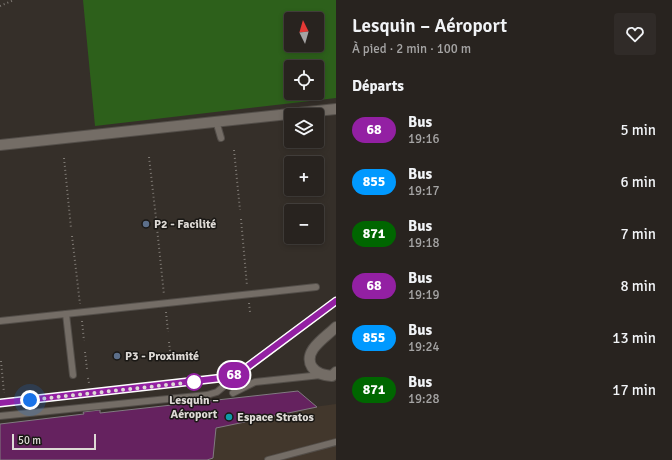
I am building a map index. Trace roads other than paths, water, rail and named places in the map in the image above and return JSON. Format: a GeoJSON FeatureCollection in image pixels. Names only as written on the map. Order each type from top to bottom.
{"type":"FeatureCollection","features":[{"type":"Feature","properties":{"kind":"street"},"geometry":{"type":"LineString","coordinates":[[0,145],[336,109]]}},
{"type":"Feature","properties":{"kind":"street"},"geometry":{"type":"LineString","coordinates":[[332,375],[317,372],[310,363],[310,358],[314,347],[336,327]]}},
{"type":"Feature","properties":{"kind":"lane"},"geometry":{"type":"LineString","coordinates":[[216,122],[221,138]]}},
{"type":"Feature","properties":{"kind":"lane"},"geometry":{"type":"LineString","coordinates":[[0,321],[316,287]]}},
{"type":"Feature","properties":{"kind":"lane"},"geometry":{"type":"LineString","coordinates":[[0,416],[207,395],[217,392],[242,371],[336,300]]}},
{"type":"Feature","properties":{"kind":"lane"},"geometry":{"type":"LineString","coordinates":[[66,314],[73,375]]}},
{"type":"Feature","properties":{"kind":"lane"},"geometry":{"type":"LineString","coordinates":[[0,403],[219,379],[230,377],[242,371]]}},
{"type":"Feature","properties":{"kind":"lane"},"geometry":{"type":"LineString","coordinates":[[234,392],[254,382],[332,375]]}},
{"type":"Feature","properties":{"kind":"lane"},"geometry":{"type":"LineString","coordinates":[[268,460],[336,442]]}},
{"type":"Feature","properties":{"kind":"place","name":"P2 - Facilité"},"geometry":{"type":"Point","coordinates":[146,224]}},
{"type":"Feature","properties":{"kind":"place","name":"P3 - Proximité"},"geometry":{"type":"Point","coordinates":[117,356]}},
{"type":"Feature","properties":{"kind":"place","name":"Lesquin – Aéroport"},"geometry":{"type":"Point","coordinates":[194,382]}},
{"type":"Feature","properties":{"kind":"place","name":"Espace Stratos"},"geometry":{"type":"Point","coordinates":[229,417]}}]}
